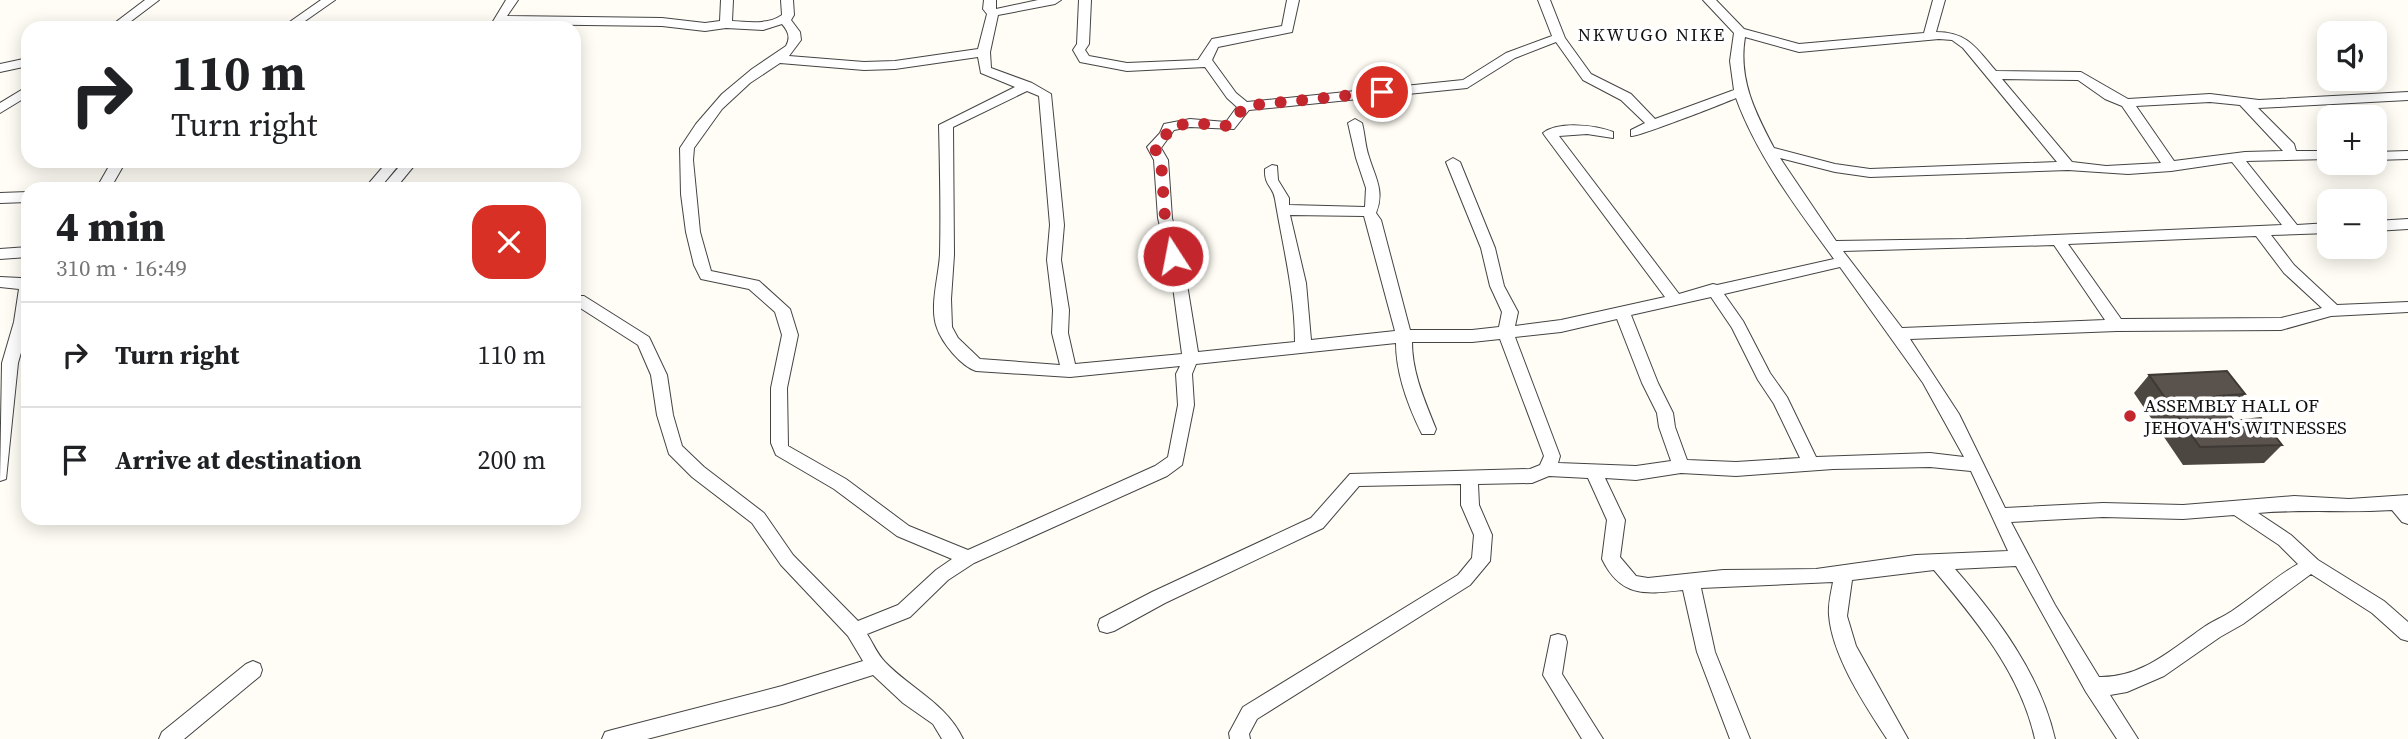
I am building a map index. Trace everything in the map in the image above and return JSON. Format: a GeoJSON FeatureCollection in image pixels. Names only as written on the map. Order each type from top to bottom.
{"type":"FeatureCollection","features":[{"type":"Feature","properties":{"kind":"street"},"geometry":{"type":"LineString","coordinates":[[124,21],[153,0]]}},
{"type":"Feature","properties":{"kind":"street"},"geometry":{"type":"LineString","coordinates":[[297,21],[328,0]]}},
{"type":"Feature","properties":{"kind":"street"},"geometry":{"type":"LineString","coordinates":[[498,21],[512,0]]}},
{"type":"Feature","properties":{"kind":"street"},"geometry":{"type":"LineString","coordinates":[[726,24],[727,0]]}},
{"type":"Feature","properties":{"kind":"street"},"geometry":{"type":"LineString","coordinates":[[581,23],[678,22],[705,27],[726,24],[763,26],[784,20],[788,15],[787,0]]}},
{"type":"Feature","properties":{"kind":"street"},"geometry":{"type":"LineString","coordinates":[[1055,0],[991,6],[983,63],[988,72],[1041,91],[1046,99],[1057,225],[1054,260],[1061,310],[1062,347],[1070,371]]}},
{"type":"Feature","properties":{"kind":"street"},"geometry":{"type":"LineString","coordinates":[[1085,0],[1083,44],[1079,50],[1084,59],[1127,67],[1193,65],[1206,61]]}},
{"type":"Feature","properties":{"kind":"street"},"geometry":{"type":"LineString","coordinates":[[1206,61],[1211,46],[1216,42],[1288,29],[1293,0]]}},
{"type":"Feature","properties":{"kind":"street"},"geometry":{"type":"LineString","coordinates":[[1544,0],[1559,38],[1587,77],[1626,97],[1653,124]]}},
{"type":"Feature","properties":{"kind":"street"},"geometry":{"type":"LineString","coordinates":[[1709,0],[1740,32],[1799,48],[1929,36],[1950,36],[1959,40],[2018,104],[2068,166]]}},
{"type":"Feature","properties":{"kind":"street"},"geometry":{"type":"LineString","coordinates":[[1929,36],[1939,0]]}},
{"type":"Feature","properties":{"kind":"street"},"geometry":{"type":"LineString","coordinates":[[784,20],[793,27],[795,39],[792,47],[756,72],[725,99],[687,148],[691,211],[700,265],[706,275],[754,285],[782,309],[790,335],[779,388],[779,443],[782,450],[840,484],[902,531],[968,558]]}},
{"type":"Feature","properties":{"kind":"street"},"geometry":{"type":"LineString","coordinates":[[1740,32],[1736,75],[1741,92],[1769,151],[1842,262],[1898,334],[1953,419],[2021,558],[2093,685],[2128,739]]}},
{"type":"Feature","properties":{"kind":"street"},"geometry":{"type":"LineString","coordinates":[[1206,61],[1215,69],[1226,92],[1245,106],[1467,84],[1488,67],[1546,39],[1559,38]]}},
{"type":"Feature","properties":{"kind":"street"},"geometry":{"type":"LineString","coordinates":[[776,59],[863,66],[895,65],[984,52]]}},
{"type":"Feature","properties":{"kind":"street"},"geometry":{"type":"LineString","coordinates":[[2,66],[21,63]]}},
{"type":"Feature","properties":{"kind":"street"},"geometry":{"type":"LineString","coordinates":[[1992,75],[2081,76],[2091,80],[2110,96],[2127,103],[2210,98],[2259,104],[2408,96]]}},
{"type":"Feature","properties":{"kind":"street"},"geometry":{"type":"LineString","coordinates":[[1027,86],[946,125],[947,255],[943,299],[944,327],[953,342],[976,365],[1070,371],[1303,345],[1404,336],[1456,337],[1561,326],[1713,289],[1842,262]]}},
{"type":"Feature","properties":{"kind":"street"},"geometry":{"type":"LineString","coordinates":[[1636,133],[1653,124],[1741,92]]}},
{"type":"Feature","properties":{"kind":"street"},"geometry":{"type":"LineString","coordinates":[[0,109],[21,95]]}},
{"type":"Feature","properties":{"kind":"street"},"geometry":{"type":"LineString","coordinates":[[2244,101],[2289,147],[2292,152],[2290,155]]}},
{"type":"Feature","properties":{"kind":"street"},"geometry":{"type":"LineString","coordinates":[[2127,103],[2171,167]]}},
{"type":"Feature","properties":{"kind":"street"},"geometry":{"type":"LineString","coordinates":[[855,630],[904,611],[942,575],[968,558],[1169,466],[1176,460],[1186,405],[1184,374],[1191,359],[1178,272],[1165,218],[1161,160],[1154,147],[1166,135],[1169,127],[1190,123],[1229,126],[1245,106]]}},
{"type":"Feature","properties":{"kind":"street"},"geometry":{"type":"LineString","coordinates":[[1354,123],[1362,161],[1373,182],[1375,200],[1369,212]]}},
{"type":"Feature","properties":{"kind":"street"},"geometry":{"type":"LineString","coordinates":[[1608,135],[1580,129],[1550,133],[1675,299]]}},
{"type":"Feature","properties":{"kind":"street"},"geometry":{"type":"LineString","coordinates":[[1769,151],[1835,168],[1870,173],[2068,166],[2095,170],[2171,167],[2236,158],[2317,155]]}},
{"type":"Feature","properties":{"kind":"street"},"geometry":{"type":"LineString","coordinates":[[2387,156],[2408,155]]}},
{"type":"Feature","properties":{"kind":"street"},"geometry":{"type":"LineString","coordinates":[[2236,158],[2294,230]]}},
{"type":"Feature","properties":{"kind":"street"},"geometry":{"type":"LineString","coordinates":[[1453,162],[1488,248],[1497,286],[1510,312],[1506,332],[1510,349],[1552,456],[1547,469]]}},
{"type":"Feature","properties":{"kind":"street"},"geometry":{"type":"LineString","coordinates":[[377,182],[389,168]]}},
{"type":"Feature","properties":{"kind":"street"},"geometry":{"type":"LineString","coordinates":[[393,182],[405,168]]}},
{"type":"Feature","properties":{"kind":"street"},"geometry":{"type":"LineString","coordinates":[[1272,169],[1271,180],[1282,198],[1280,208],[1288,227],[1289,245],[1295,263],[1303,312],[1303,345]]}},
{"type":"Feature","properties":{"kind":"street"},"geometry":{"type":"LineString","coordinates":[[0,198],[21,197]]}},
{"type":"Feature","properties":{"kind":"street"},"geometry":{"type":"LineString","coordinates":[[1289,210],[1369,212],[1382,247],[1404,336],[1404,358],[1413,392],[1428,429]]}},
{"type":"Feature","properties":{"kind":"street"},"geometry":{"type":"LineString","coordinates":[[2387,225],[2408,224]]}},
{"type":"Feature","properties":{"kind":"street"},"geometry":{"type":"LineString","coordinates":[[1832,246],[1966,244],[2317,229]]}},
{"type":"Feature","properties":{"kind":"street"},"geometry":{"type":"LineString","coordinates":[[2261,233],[2289,269],[2329,305],[2331,311]]}},
{"type":"Feature","properties":{"kind":"street"},"geometry":{"type":"LineString","coordinates":[[2057,239],[2118,325]]}},
{"type":"Feature","properties":{"kind":"street"},"geometry":{"type":"LineString","coordinates":[[0,254],[21,255]]}},
{"type":"Feature","properties":{"kind":"street"},"geometry":{"type":"LineString","coordinates":[[0,282],[21,282]]}},
{"type":"Feature","properties":{"kind":"street"},"geometry":{"type":"LineString","coordinates":[[1713,289],[1738,325],[1764,376],[1787,412],[1811,464]]}},
{"type":"Feature","properties":{"kind":"street"},"geometry":{"type":"LineString","coordinates":[[581,301],[644,341],[659,374],[665,415],[675,449],[698,472],[758,518],[787,559],[855,630],[876,666],[910,697],[940,718],[953,739]]}},
{"type":"Feature","properties":{"kind":"street"},"geometry":{"type":"LineString","coordinates":[[1898,334],[2118,325],[2281,324],[2331,311],[2408,307]]}},
{"type":"Feature","properties":{"kind":"street"},"geometry":{"type":"LineString","coordinates":[[1622,312],[1665,413],[1667,427],[1681,466]]}},
{"type":"Feature","properties":{"kind":"street"},"geometry":{"type":"LineString","coordinates":[[0,474],[0,445],[5,424],[9,363],[21,325]]}},
{"type":"Feature","properties":{"kind":"street"},"geometry":{"type":"LineString","coordinates":[[1107,625],[1136,607],[1320,521],[1346,485],[1356,479],[1532,476],[1547,469],[1636,473],[1681,466],[1736,469],[1930,460],[1975,465]]}},
{"type":"Feature","properties":{"kind":"street"},"geometry":{"type":"LineString","coordinates":[[1594,472],[1616,520],[1611,559],[1631,583],[1648,586],[1723,578],[1816,577],[1938,562],[2021,558]]}},
{"type":"Feature","properties":{"kind":"street"},"geometry":{"type":"LineString","coordinates":[[1240,739],[1239,733],[1250,713],[1464,580],[1481,561],[1483,535],[1470,505],[1469,478]]}},
{"type":"Feature","properties":{"kind":"street"},"geometry":{"type":"LineString","coordinates":[[2000,515],[2103,510],[2183,512],[2294,503],[2349,506],[2402,502],[2408,517]]}},
{"type":"Feature","properties":{"kind":"street"},"geometry":{"type":"LineString","coordinates":[[2237,508],[2285,540],[2312,565],[2378,607],[2408,633]]}},
{"type":"Feature","properties":{"kind":"street"},"geometry":{"type":"LineString","coordinates":[[1938,562],[1962,590],[2015,664],[2028,690],[2045,739]]}},
{"type":"Feature","properties":{"kind":"street"},"geometry":{"type":"LineString","coordinates":[[2093,685],[2127,685],[2165,666],[2214,630],[2236,619],[2275,592],[2295,573],[2312,565]]}},
{"type":"Feature","properties":{"kind":"street"},"geometry":{"type":"LineString","coordinates":[[1844,573],[1838,615],[1845,638],[1863,679],[1898,739]]}},
{"type":"Feature","properties":{"kind":"street"},"geometry":{"type":"LineString","coordinates":[[1691,583],[1706,652],[1740,739]]}},
{"type":"Feature","properties":{"kind":"street"},"geometry":{"type":"LineString","coordinates":[[1558,642],[1552,675],[1593,739]]}},
{"type":"Feature","properties":{"kind":"street"},"geometry":{"type":"LineString","coordinates":[[612,739],[782,695],[876,666]]}},
{"type":"Feature","properties":{"kind":"street"},"geometry":{"type":"LineString","coordinates":[[169,739],[253,670]]}},
{"type":"Feature","properties":{"kind":"building"},"geometry":{"type":"Polygon","coordinates":[[[2227,371],[2245,394],[2217,396],[2234,421],[2261,418],[2282,445],[2200,447],[2149,375],[2227,371]]]}},
{"type":"Feature","properties":{"kind":"place","name":"ASSEMBLY HALL OF JEHOVAH'S WITNESSES"},"geometry":{"type":"Point","coordinates":[2130,416]}},
{"type":"Feature","properties":{"kind":"district","name":"NKWUGO NIKE"},"geometry":{"type":"Point","coordinates":[1652,34]}},
{"type":"Feature","properties":{"kind":"route"},"geometry":{"type":"LineString","coordinates":[[1173,256],[1165,218],[1161,160],[1154,147],[1166,135],[1169,127],[1190,123],[1229,126],[1245,106],[1382,92]]}}]}
